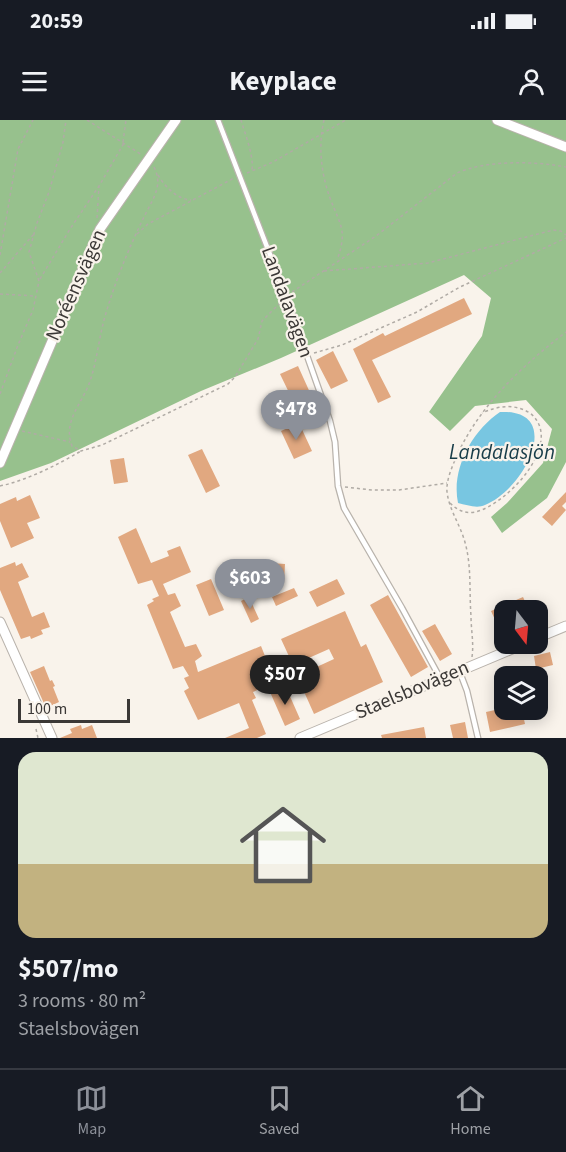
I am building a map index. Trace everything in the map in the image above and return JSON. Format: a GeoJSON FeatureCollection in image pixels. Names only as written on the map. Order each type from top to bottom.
{"type":"FeatureCollection","features":[{"type":"Feature","properties":{"kind":"street","name":"Noréensvägen"},"geometry":{"type":"LineString","coordinates":[[0,463],[100,229],[176,120]]}},
{"type":"Feature","properties":{"kind":"street"},"geometry":{"type":"LineString","coordinates":[[496,120],[566,147]]}},
{"type":"Feature","properties":{"kind":"street"},"geometry":{"type":"LineString","coordinates":[[0,622],[52,738]]}},
{"type":"Feature","properties":{"kind":"street"},"geometry":{"type":"LineString","coordinates":[[548,633],[566,626]]}},
{"type":"Feature","properties":{"kind":"street","name":"Staelsbovägen"},"geometry":{"type":"LineString","coordinates":[[300,738],[316,735],[440,678],[499,654]]}},
{"type":"Feature","properties":{"kind":"lane","name":"Landalavägen"},"geometry":{"type":"LineString","coordinates":[[218,120],[286,296],[330,421],[335,442],[338,486],[344,508],[440,678]]}},
{"type":"Feature","properties":{"kind":"lane"},"geometry":{"type":"LineString","coordinates":[[459,670],[467,691],[478,738]]}},
{"type":"Feature","properties":{"kind":"path"},"geometry":{"type":"LineString","coordinates":[[0,255],[18,149],[33,120]]}},
{"type":"Feature","properties":{"kind":"path"},"geometry":{"type":"LineString","coordinates":[[39,281],[29,252],[49,192],[63,141],[66,120]]}},
{"type":"Feature","properties":{"kind":"path"},"geometry":{"type":"LineString","coordinates":[[87,120],[148,159],[164,186],[183,200],[193,200]]}},
{"type":"Feature","properties":{"kind":"path"},"geometry":{"type":"LineString","coordinates":[[0,394],[33,310],[39,281],[124,143],[126,120]]}},
{"type":"Feature","properties":{"kind":"path"},"geometry":{"type":"LineString","coordinates":[[241,120],[253,157],[252,171]]}},
{"type":"Feature","properties":{"kind":"path"},"geometry":{"type":"LineString","coordinates":[[324,120],[321,133],[324,172],[330,197],[343,230],[342,245],[337,261]]}},
{"type":"Feature","properties":{"kind":"path"},"geometry":{"type":"LineString","coordinates":[[136,234],[148,224],[240,176],[273,162],[346,120]]}},
{"type":"Feature","properties":{"kind":"path"},"geometry":{"type":"LineString","coordinates":[[0,486],[13,483],[81,451],[102,445],[228,384],[235,377],[258,339],[262,321],[286,296],[376,236],[457,173],[473,166],[526,164],[566,167]]}},
{"type":"Feature","properties":{"kind":"path"},"geometry":{"type":"LineString","coordinates":[[81,451],[72,446],[68,435],[71,418],[91,378],[106,312],[136,234],[158,191],[158,174]]}},
{"type":"Feature","properties":{"kind":"path"},"geometry":{"type":"LineString","coordinates":[[97,218],[99,186]]}},
{"type":"Feature","properties":{"kind":"path"},"geometry":{"type":"LineString","coordinates":[[307,355],[342,345],[408,316],[467,284],[566,236],[561,231],[553,230],[428,263],[323,271]]}},
{"type":"Feature","properties":{"kind":"path"},"geometry":{"type":"LineString","coordinates":[[0,273],[34,234]]}},
{"type":"Feature","properties":{"kind":"path"},"geometry":{"type":"LineString","coordinates":[[0,294],[36,296]]}},
{"type":"Feature","properties":{"kind":"path"},"geometry":{"type":"LineString","coordinates":[[471,665],[474,643],[468,559],[464,539],[450,502],[447,483],[452,466],[481,414],[512,379],[566,332]]}},
{"type":"Feature","properties":{"kind":"path"},"geometry":{"type":"LineString","coordinates":[[481,414],[508,406],[529,412],[543,428],[544,447]]}},
{"type":"Feature","properties":{"kind":"path"},"geometry":{"type":"LineString","coordinates":[[14,430],[71,442]]}},
{"type":"Feature","properties":{"kind":"path"},"geometry":{"type":"LineString","coordinates":[[450,502],[456,509],[473,513],[505,496],[536,466]]}},
{"type":"Feature","properties":{"kind":"path"},"geometry":{"type":"LineString","coordinates":[[338,486],[391,490],[447,483]]}},
{"type":"Feature","properties":{"kind":"path"},"geometry":{"type":"LineString","coordinates":[[36,729],[38,738]]}},
{"type":"Feature","properties":{"kind":"green space"},"geometry":{"type":"Polygon","coordinates":[[[0,120],[566,120],[566,462],[547,498],[502,533],[491,517],[507,503],[543,463],[552,429],[526,400],[475,406],[450,431],[429,412],[482,336],[491,298],[464,275],[281,358],[201,391],[51,463],[0,481],[0,120]]]}},
{"type":"Feature","properties":{"kind":"water","name":"Landalasjön"},"geometry":{"type":"Polygon","coordinates":[[[500,412],[520,415],[531,423],[535,436],[532,452],[513,484],[500,497],[485,505],[475,507],[458,503],[458,477],[466,452],[481,429],[500,412]]]}},
{"type":"Feature","properties":{"kind":"building"},"geometry":{"type":"Polygon","coordinates":[[[464,298],[472,314],[372,360],[391,397],[378,403],[353,349],[383,333],[385,336],[464,298]]]}},
{"type":"Feature","properties":{"kind":"building"},"geometry":{"type":"Polygon","coordinates":[[[333,351],[348,381],[331,389],[316,360],[333,351]]]}},
{"type":"Feature","properties":{"kind":"building"},"geometry":{"type":"Polygon","coordinates":[[[298,366],[312,397],[295,405],[280,374],[298,366]]]}},
{"type":"Feature","properties":{"kind":"building"},"geometry":{"type":"Polygon","coordinates":[[[299,423],[312,451],[294,459],[281,431],[299,423]]]}},
{"type":"Feature","properties":{"kind":"building"},"geometry":{"type":"Polygon","coordinates":[[[202,449],[220,486],[206,493],[188,455],[202,449]]]}},
{"type":"Feature","properties":{"kind":"building"},"geometry":{"type":"Polygon","coordinates":[[[124,458],[128,482],[114,484],[110,460],[124,458]]]}},
{"type":"Feature","properties":{"kind":"building"},"geometry":{"type":"Polygon","coordinates":[[[566,492],[566,502],[562,506],[566,510],[552,526],[542,517],[566,492]]]}},
{"type":"Feature","properties":{"kind":"building"},"geometry":{"type":"Polygon","coordinates":[[[30,495],[40,518],[27,523],[34,538],[11,548],[0,521],[0,504],[16,497],[17,501],[30,495]]]}},
{"type":"Feature","properties":{"kind":"building"},"geometry":{"type":"Polygon","coordinates":[[[136,528],[151,563],[169,556],[167,551],[180,546],[191,572],[163,584],[168,595],[175,593],[181,606],[170,612],[185,647],[196,644],[202,656],[195,661],[198,672],[261,646],[267,661],[263,663],[271,684],[253,692],[256,698],[252,700],[266,734],[257,738],[225,738],[249,728],[239,703],[198,720],[184,691],[189,688],[184,678],[189,676],[183,666],[173,669],[147,605],[159,596],[152,580],[138,584],[118,537],[136,528]]]}},
{"type":"Feature","properties":{"kind":"building"},"geometry":{"type":"Polygon","coordinates":[[[15,562],[16,566],[22,563],[29,577],[18,582],[32,617],[44,612],[50,627],[41,630],[43,634],[31,639],[30,636],[21,639],[0,590],[0,568],[15,562]]]}},
{"type":"Feature","properties":{"kind":"building"},"geometry":{"type":"Polygon","coordinates":[[[271,563],[285,564],[284,583],[270,582],[271,563]]]}},
{"type":"Feature","properties":{"kind":"building"},"geometry":{"type":"Polygon","coordinates":[[[211,579],[224,610],[209,616],[196,585],[211,579]]]}},
{"type":"Feature","properties":{"kind":"building"},"geometry":{"type":"Polygon","coordinates":[[[337,579],[345,594],[317,607],[309,592],[337,579]]]}},
{"type":"Feature","properties":{"kind":"building"},"geometry":{"type":"Polygon","coordinates":[[[294,588],[298,596],[276,606],[272,597],[294,588]]]}},
{"type":"Feature","properties":{"kind":"building"},"geometry":{"type":"Polygon","coordinates":[[[388,595],[428,667],[411,677],[370,605],[388,595]]]}},
{"type":"Feature","properties":{"kind":"building"},"geometry":{"type":"Polygon","coordinates":[[[249,597],[259,619],[251,623],[241,601],[249,597]]]}},
{"type":"Feature","properties":{"kind":"building"},"geometry":{"type":"Polygon","coordinates":[[[345,611],[361,647],[366,644],[383,682],[314,714],[297,676],[334,659],[329,649],[293,665],[281,639],[345,611]]]}},
{"type":"Feature","properties":{"kind":"building"},"geometry":{"type":"Polygon","coordinates":[[[435,624],[452,654],[440,661],[422,631],[435,624]]]}},
{"type":"Feature","properties":{"kind":"building"},"geometry":{"type":"Polygon","coordinates":[[[550,652],[553,665],[536,666],[534,656],[550,652]]]}},
{"type":"Feature","properties":{"kind":"building"},"geometry":{"type":"Polygon","coordinates":[[[44,666],[50,681],[52,680],[55,686],[53,687],[59,702],[46,708],[30,672],[44,666]]]}},
{"type":"Feature","properties":{"kind":"building"},"geometry":{"type":"Polygon","coordinates":[[[285,685],[300,719],[285,726],[270,692],[285,685]]]}},
{"type":"Feature","properties":{"kind":"building"},"geometry":{"type":"Polygon","coordinates":[[[494,710],[494,720],[524,720],[525,724],[490,732],[486,712],[494,710]]]}},
{"type":"Feature","properties":{"kind":"building"},"geometry":{"type":"Polygon","coordinates":[[[465,722],[468,738],[453,738],[450,725],[465,722]]]}},
{"type":"Feature","properties":{"kind":"building"},"geometry":{"type":"Polygon","coordinates":[[[81,725],[82,729],[92,725],[97,738],[60,738],[72,733],[70,729],[81,725]]]}},
{"type":"Feature","properties":{"kind":"building"},"geometry":{"type":"Polygon","coordinates":[[[424,727],[426,738],[382,738],[381,735],[424,727]]]}}]}
